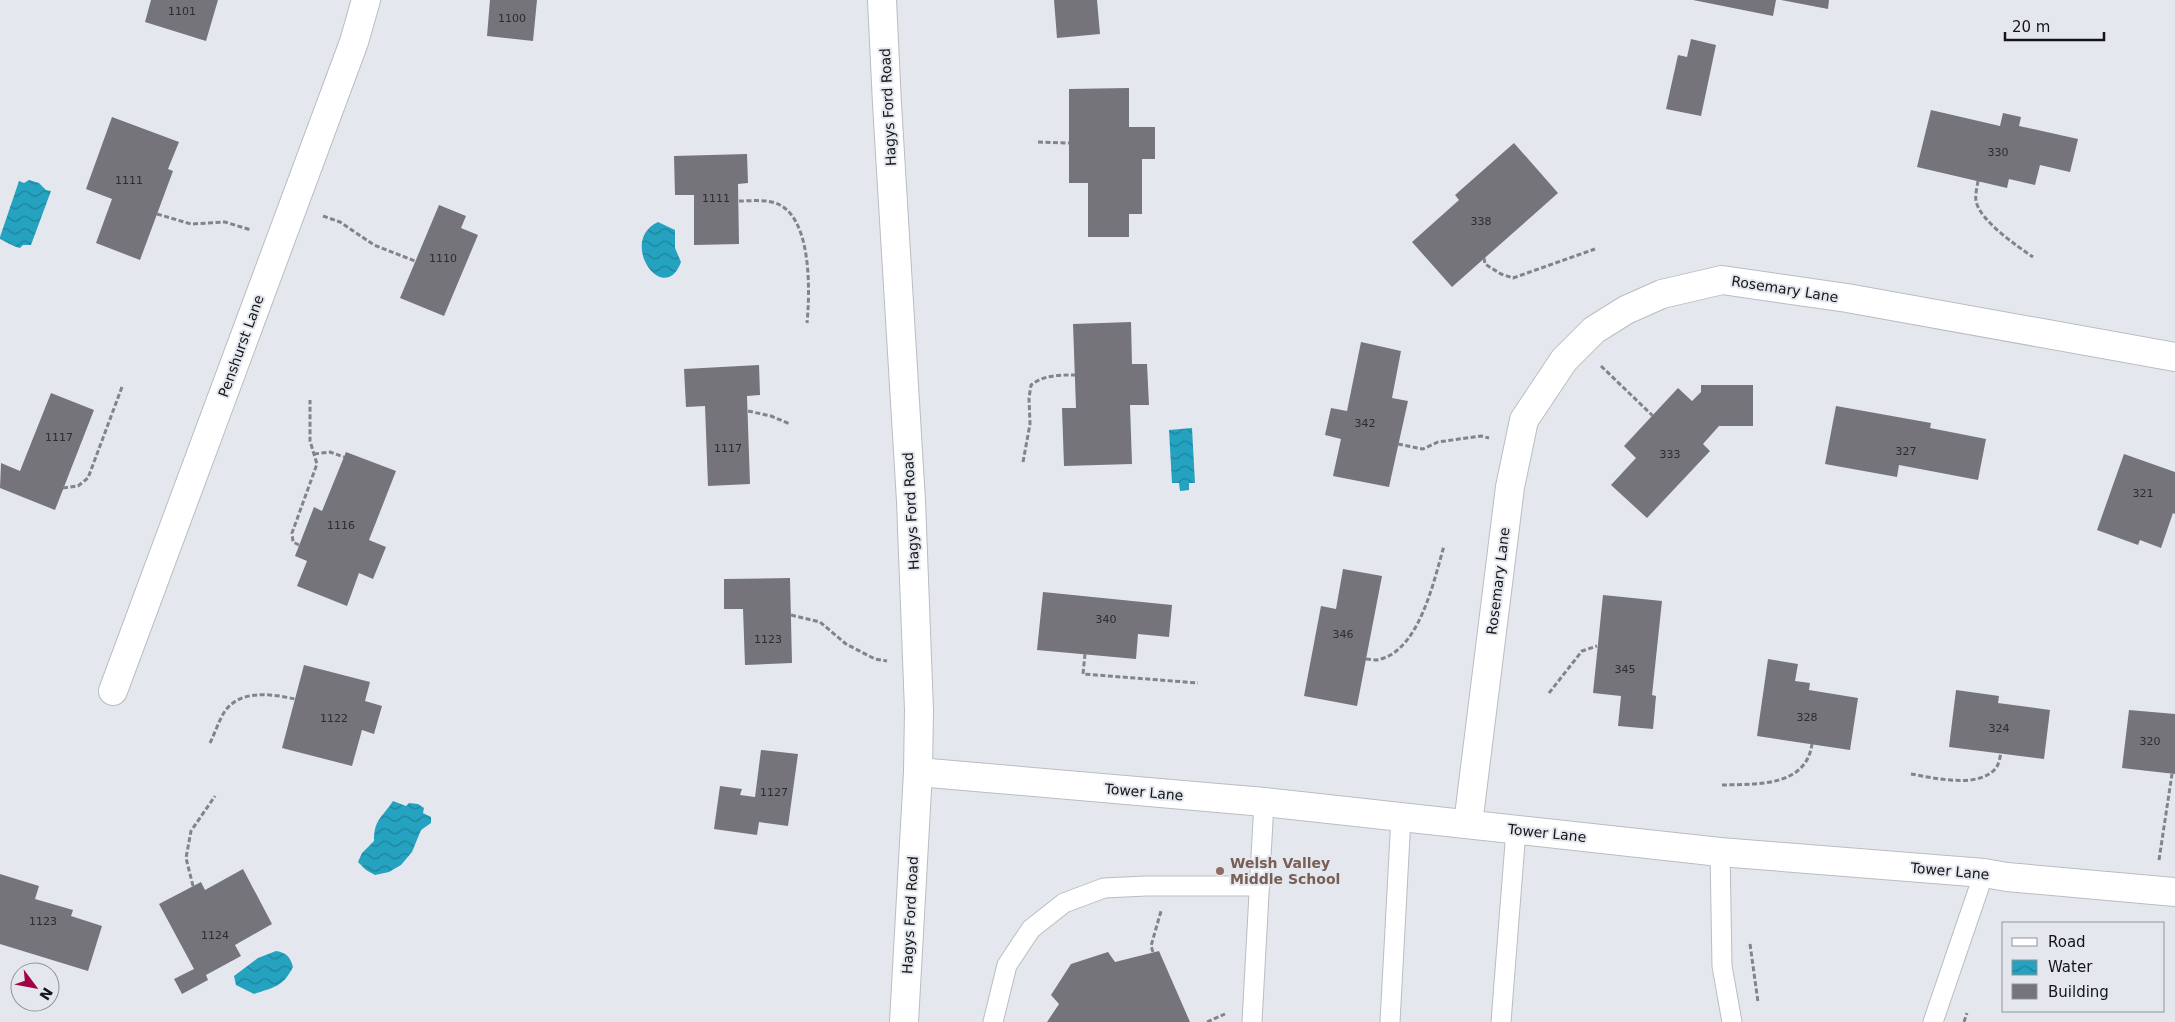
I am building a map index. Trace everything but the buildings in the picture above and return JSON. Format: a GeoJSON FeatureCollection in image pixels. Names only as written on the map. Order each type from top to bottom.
{"type":"FeatureCollection","features":[{"type":"Feature","properties":{"kind":"street","name":"Penshurst Lane"},"geometry":{"type":"LineString","coordinates":[[113,691],[294,207],[354,42],[366,0]]}},
{"type":"Feature","properties":{"kind":"street","name":"Hagys Ford Road"},"geometry":{"type":"LineString","coordinates":[[882,0],[911,501],[917,667],[918,772],[904,1022]]}},
{"type":"Feature","properties":{"kind":"street","name":"Rosemary Lane"},"geometry":{"type":"LineString","coordinates":[[1468,824],[1510,487],[1524,420],[1564,360],[1594,330],[1626,310],[1662,294],[1722,280],[1847,298],[2175,357]]}},
{"type":"Feature","properties":{"kind":"street","name":"Tower Lane"},"geometry":{"type":"LineString","coordinates":[[918,772],[1264,802],[1720,852],[1984,873],[2007,877],[2165,891]]}},
{"type":"Feature","properties":{"kind":"lane"},"geometry":{"type":"LineString","coordinates":[[1252,1022],[1264,802]]}},
{"type":"Feature","properties":{"kind":"lane"},"geometry":{"type":"LineString","coordinates":[[1390,1022],[1401,817]]}},
{"type":"Feature","properties":{"kind":"lane"},"geometry":{"type":"LineString","coordinates":[[1501,1022],[1516,830]]}},
{"type":"Feature","properties":{"kind":"lane"},"geometry":{"type":"LineString","coordinates":[[1720,852],[1722,966],[1732,1022]]}},
{"type":"Feature","properties":{"kind":"lane"},"geometry":{"type":"LineString","coordinates":[[1933,1022],[1984,873]]}},
{"type":"Feature","properties":{"kind":"lane"},"geometry":{"type":"LineString","coordinates":[[993,1022],[1007,965],[1031,929],[1064,903],[1104,888],[1260,886]]}},
{"type":"Feature","properties":{"kind":"path"},"geometry":{"type":"LineString","coordinates":[[1038,142],[1070,143]]}},
{"type":"Feature","properties":{"kind":"path"},"geometry":{"type":"LineString","coordinates":[[1978,181],[1976,202],[1986,219],[2009,241],[2033,257]]}},
{"type":"Feature","properties":{"kind":"path"},"geometry":{"type":"LineString","coordinates":[[739,201],[778,204],[792,215],[805,246],[810,290],[807,323]]}},
{"type":"Feature","properties":{"kind":"path"},"geometry":{"type":"LineString","coordinates":[[294,207],[340,222],[374,245],[415,261]]}},
{"type":"Feature","properties":{"kind":"path"},"geometry":{"type":"LineString","coordinates":[[157,214],[191,224],[225,222],[281,239]]}},
{"type":"Feature","properties":{"kind":"path"},"geometry":{"type":"LineString","coordinates":[[1484,258],[1485,264],[1501,274],[1513,278],[1595,249]]}},
{"type":"Feature","properties":{"kind":"path"},"geometry":{"type":"LineString","coordinates":[[1580,344],[1653,416]]}},
{"type":"Feature","properties":{"kind":"path"},"geometry":{"type":"LineString","coordinates":[[1023,462],[1030,424],[1029,398],[1031,384],[1039,379],[1051,376],[1075,374]]}},
{"type":"Feature","properties":{"kind":"path"},"geometry":{"type":"LineString","coordinates":[[63,488],[78,486],[88,478],[122,387]]}},
{"type":"Feature","properties":{"kind":"path"},"geometry":{"type":"LineString","coordinates":[[299,545],[293,542],[292,533],[317,464],[310,441],[310,400]]}},
{"type":"Feature","properties":{"kind":"path"},"geometry":{"type":"LineString","coordinates":[[748,411],[771,416],[790,424]]}},
{"type":"Feature","properties":{"kind":"path"},"geometry":{"type":"LineString","coordinates":[[1398,444],[1423,449],[1438,442],[1481,436],[1518,446]]}},
{"type":"Feature","properties":{"kind":"path"},"geometry":{"type":"LineString","coordinates":[[314,454],[330,452],[344,457]]}},
{"type":"Feature","properties":{"kind":"path"},"geometry":{"type":"LineString","coordinates":[[1366,659],[1380,660],[1391,655],[1407,640],[1427,606],[1444,546]]}},
{"type":"Feature","properties":{"kind":"path"},"geometry":{"type":"LineString","coordinates":[[791,615],[820,622],[846,644],[875,659],[917,667]]}},
{"type":"Feature","properties":{"kind":"path"},"geometry":{"type":"LineString","coordinates":[[1549,692],[1582,651],[1597,646]]}},
{"type":"Feature","properties":{"kind":"path"},"geometry":{"type":"LineString","coordinates":[[1085,654],[1084,674],[1198,683]]}},
{"type":"Feature","properties":{"kind":"path"},"geometry":{"type":"LineString","coordinates":[[210,743],[225,712],[234,702],[253,694],[276,695],[295,699]]}},
{"type":"Feature","properties":{"kind":"path"},"geometry":{"type":"LineString","coordinates":[[1722,785],[1757,784],[1787,778],[1802,768],[1810,757],[1812,744]]}},
{"type":"Feature","properties":{"kind":"path"},"geometry":{"type":"LineString","coordinates":[[1911,774],[1949,780],[1982,779],[1997,767],[2001,753]]}},
{"type":"Feature","properties":{"kind":"path"},"geometry":{"type":"LineString","coordinates":[[2165,891],[2172,774]]}},
{"type":"Feature","properties":{"kind":"path"},"geometry":{"type":"LineString","coordinates":[[192,886],[186,858],[191,831],[215,796]]}},
{"type":"Feature","properties":{"kind":"path"},"geometry":{"type":"LineString","coordinates":[[1153,952],[1151,946],[1159,916],[1172,886]]}},
{"type":"Feature","properties":{"kind":"path"},"geometry":{"type":"LineString","coordinates":[[1750,943],[1758,1002]]}},
{"type":"Feature","properties":{"kind":"water"},"geometry":{"type":"Polygon","coordinates":[[[29,180],[39,183],[46,190],[51,191],[31,245],[23,245],[20,248],[0,239],[0,237],[19,181],[24,183],[29,180]]]}},
{"type":"Feature","properties":{"kind":"water"},"geometry":{"type":"Polygon","coordinates":[[[658,222],[675,230],[675,248],[681,262],[673,274],[664,278],[655,275],[643,255],[642,243],[647,231],[658,222]]]}},
{"type":"Feature","properties":{"kind":"water"},"geometry":{"type":"Polygon","coordinates":[[[1192,428],[1195,483],[1189,483],[1189,490],[1180,491],[1179,483],[1172,483],[1169,430],[1192,428]]]}},
{"type":"Feature","properties":{"kind":"water"},"geometry":{"type":"Polygon","coordinates":[[[393,801],[406,806],[409,803],[418,804],[424,808],[423,813],[431,817],[431,823],[421,830],[412,852],[401,865],[389,872],[375,875],[358,862],[362,853],[374,841],[377,823],[393,801]]]}},
{"type":"Feature","properties":{"kind":"water"},"geometry":{"type":"Polygon","coordinates":[[[276,951],[288,956],[291,961],[293,967],[286,979],[272,988],[254,994],[236,985],[234,976],[258,958],[276,951]]]}},
{"type":"Feature","properties":{"kind":"place","name":"Welsh Valley Middle School"},"geometry":{"type":"Point","coordinates":[1220,871]}}]}
